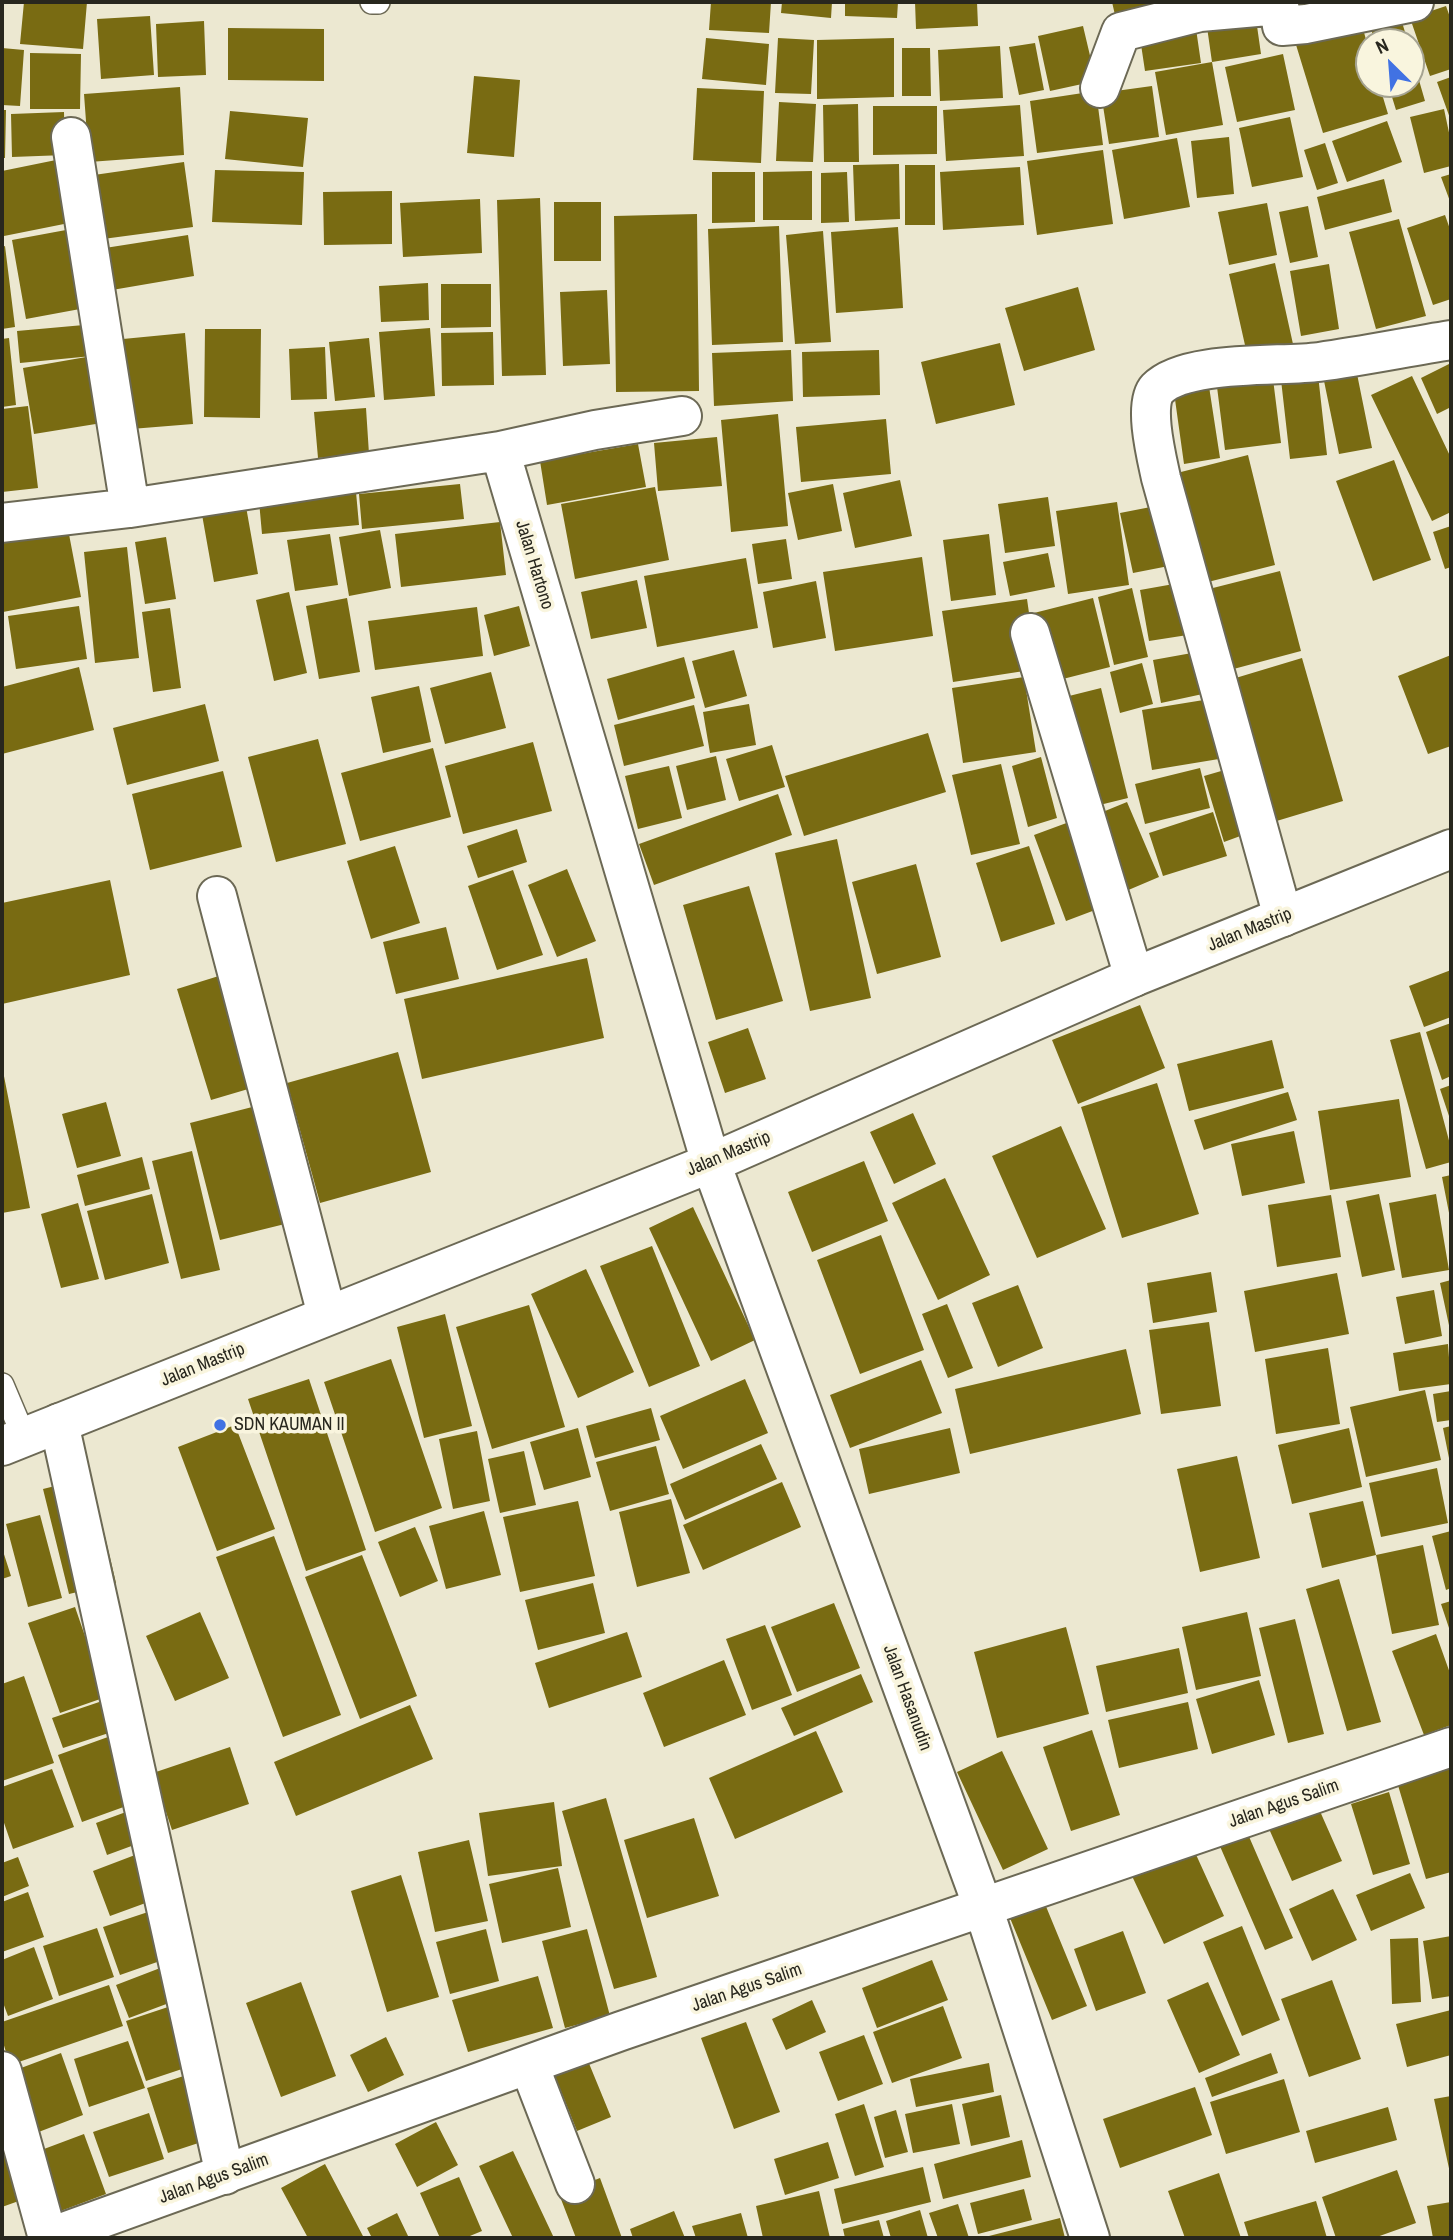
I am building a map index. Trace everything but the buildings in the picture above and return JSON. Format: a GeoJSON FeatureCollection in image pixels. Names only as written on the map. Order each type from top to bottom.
{"type":"FeatureCollection","features":[{"type":"Feature","properties":{"kind":"street"},"geometry":{"type":"LineString","coordinates":[[1100,88],[1121,32],[1200,12],[1242,5],[1279,5],[1282,26],[1306,24],[1414,2]]}},
{"type":"Feature","properties":{"kind":"street"},"geometry":{"type":"LineString","coordinates":[[71,137],[130,508]]}},
{"type":"Feature","properties":{"kind":"street"},"geometry":{"type":"LineString","coordinates":[[1283,916],[1161,478],[1151,406],[1155,391],[1174,378],[1196,372],[1317,362],[1451,340]]}},
{"type":"Feature","properties":{"kind":"street"},"geometry":{"type":"LineString","coordinates":[[2,523],[130,508],[500,451],[595,429],[682,416]]}},
{"type":"Feature","properties":{"kind":"street","name":"Jalan Hartono"},"geometry":{"type":"LineString","coordinates":[[500,451],[711,1163]]}},
{"type":"Feature","properties":{"kind":"street"},"geometry":{"type":"LineString","coordinates":[[1030,633],[1134,976]]}},
{"type":"Feature","properties":{"kind":"street","name":"Jalan Mastrip"},"geometry":{"type":"LineString","coordinates":[[13,1442],[711,1163],[1134,976],[1451,849]]}},
{"type":"Feature","properties":{"kind":"street"},"geometry":{"type":"LineString","coordinates":[[217,896],[327,1315]]}},
{"type":"Feature","properties":{"kind":"street","name":"Jalan Hasanudin"},"geometry":{"type":"LineString","coordinates":[[711,1163],[982,1907],[1090,2238]]}},
{"type":"Feature","properties":{"kind":"street"},"geometry":{"type":"LineString","coordinates":[[59,1423],[225,2175]]}},
{"type":"Feature","properties":{"kind":"street","name":"Jalan Agus Salim"},"geometry":{"type":"LineString","coordinates":[[48,2238],[529,2065],[982,1907],[1451,1748]]}},
{"type":"Feature","properties":{"kind":"street"},"geometry":{"type":"LineString","coordinates":[[529,2065],[575,2184]]}},
{"type":"Feature","properties":{"kind":"street"},"geometry":{"type":"LineString","coordinates":[[2,2071],[48,2238]]}},
{"type":"Feature","properties":{"kind":"lane"},"geometry":{"type":"LineString","coordinates":[[372,2],[378,2]]}},
{"type":"Feature","properties":{"kind":"lane"},"geometry":{"type":"LineString","coordinates":[[2,1385],[13,1442]]}},
{"type":"Feature","properties":{"kind":"place","name":"SDN KAUMAN II"},"geometry":{"type":"Point","coordinates":[220,1425]}}]}
